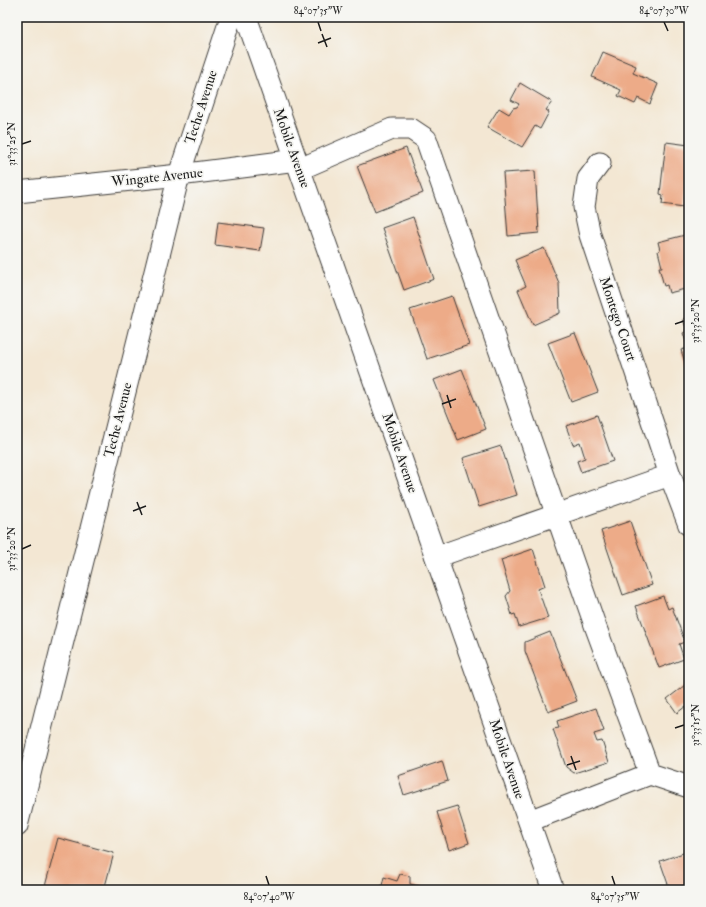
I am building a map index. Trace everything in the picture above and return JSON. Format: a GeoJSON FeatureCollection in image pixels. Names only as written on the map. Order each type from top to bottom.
{"type":"FeatureCollection","features":[{"type":"Feature","properties":{"kind":"street","name":"Teche Avenue"},"geometry":{"type":"LineString","coordinates":[[17,826],[179,175],[231,17]]}},
{"type":"Feature","properties":{"kind":"street","name":"Mobile Avenue"},"geometry":{"type":"LineString","coordinates":[[246,17],[299,164],[553,890]]}},
{"type":"Feature","properties":{"kind":"street","name":"Wingate Avenue"},"geometry":{"type":"LineString","coordinates":[[17,192],[299,164],[392,130],[411,129],[426,139],[556,515],[632,728],[650,774]]}},
{"type":"Feature","properties":{"kind":"street","name":"Montego Court"},"geometry":{"type":"LineString","coordinates":[[600,163],[588,179],[584,207],[590,235],[670,475],[689,524]]}},
{"type":"Feature","properties":{"kind":"street"},"geometry":{"type":"LineString","coordinates":[[436,557],[670,475]]}},
{"type":"Feature","properties":{"kind":"street"},"geometry":{"type":"LineString","coordinates":[[529,822],[650,774],[689,787]]}},
{"type":"Feature","properties":{"kind":"building"},"geometry":{"type":"Polygon","coordinates":[[[603,52],[636,66],[633,73],[658,84],[650,104],[638,98],[635,104],[618,96],[621,90],[592,77],[603,52]]]}},
{"type":"Feature","properties":{"kind":"building"},"geometry":{"type":"Polygon","coordinates":[[[520,83],[552,102],[546,110],[549,112],[540,129],[535,126],[522,147],[487,127],[499,108],[509,114],[513,108],[517,107],[519,104],[511,100],[520,83]]]}},
{"type":"Feature","properties":{"kind":"building"},"geometry":{"type":"Polygon","coordinates":[[[666,142],[689,145],[689,167],[684,207],[662,204],[663,195],[660,194],[666,142]]]}},
{"type":"Feature","properties":{"kind":"building"},"geometry":{"type":"Polygon","coordinates":[[[406,148],[423,193],[375,212],[357,166],[406,148]]]}},
{"type":"Feature","properties":{"kind":"building"},"geometry":{"type":"Polygon","coordinates":[[[535,171],[539,233],[508,236],[503,173],[535,171]]]}},
{"type":"Feature","properties":{"kind":"building"},"geometry":{"type":"Polygon","coordinates":[[[413,217],[434,279],[404,290],[382,228],[413,217]]]}},
{"type":"Feature","properties":{"kind":"building"},"geometry":{"type":"Polygon","coordinates":[[[218,222],[264,228],[260,251],[215,245],[218,222]]]}},
{"type":"Feature","properties":{"kind":"building"},"geometry":{"type":"Polygon","coordinates":[[[689,234],[689,288],[669,293],[667,285],[664,286],[659,267],[662,267],[658,251],[660,250],[658,242],[689,234]]]}},
{"type":"Feature","properties":{"kind":"building"},"geometry":{"type":"Polygon","coordinates":[[[544,248],[559,283],[560,313],[533,325],[518,290],[526,286],[515,260],[544,248]]]}},
{"type":"Feature","properties":{"kind":"building"},"geometry":{"type":"Polygon","coordinates":[[[452,296],[469,345],[427,359],[410,310],[452,296]]]}},
{"type":"Feature","properties":{"kind":"building"},"geometry":{"type":"Polygon","coordinates":[[[689,317],[689,368],[687,369],[681,350],[688,348],[683,333],[687,331],[683,319],[689,317]]]}},
{"type":"Feature","properties":{"kind":"building"},"geometry":{"type":"Polygon","coordinates":[[[575,333],[598,392],[571,402],[548,343],[575,333]]]}},
{"type":"Feature","properties":{"kind":"building"},"geometry":{"type":"Polygon","coordinates":[[[462,369],[486,429],[458,440],[434,380],[462,369]]]}},
{"type":"Feature","properties":{"kind":"building"},"geometry":{"type":"Polygon","coordinates":[[[597,415],[613,461],[581,472],[577,461],[585,458],[580,442],[573,445],[566,426],[597,415]]]}},
{"type":"Feature","properties":{"kind":"building"},"geometry":{"type":"Polygon","coordinates":[[[501,446],[517,495],[479,507],[463,458],[501,446]]]}},
{"type":"Feature","properties":{"kind":"building"},"geometry":{"type":"Polygon","coordinates":[[[630,521],[652,585],[623,595],[601,531],[630,521]]]}},
{"type":"Feature","properties":{"kind":"building"},"geometry":{"type":"Polygon","coordinates":[[[533,549],[545,586],[538,589],[548,618],[519,627],[515,614],[512,615],[506,596],[510,591],[501,560],[533,549]]]}},
{"type":"Feature","properties":{"kind":"building"},"geometry":{"type":"Polygon","coordinates":[[[663,596],[668,609],[672,607],[685,642],[679,644],[684,659],[659,668],[636,606],[663,596]]]}},
{"type":"Feature","properties":{"kind":"building"},"geometry":{"type":"Polygon","coordinates":[[[550,632],[577,701],[548,712],[525,651],[525,642],[550,632]]]}},
{"type":"Feature","properties":{"kind":"building"},"geometry":{"type":"Polygon","coordinates":[[[689,682],[689,710],[686,706],[677,713],[667,699],[689,682]]]}},
{"type":"Feature","properties":{"kind":"building"},"geometry":{"type":"Polygon","coordinates":[[[596,708],[604,731],[594,734],[597,742],[602,741],[609,762],[574,773],[566,767],[553,729],[559,728],[557,721],[596,708]]]}},
{"type":"Feature","properties":{"kind":"building"},"geometry":{"type":"Polygon","coordinates":[[[442,761],[448,781],[404,795],[398,776],[442,761]]]}},
{"type":"Feature","properties":{"kind":"building"},"geometry":{"type":"Polygon","coordinates":[[[457,806],[469,843],[449,850],[437,812],[457,806]]]}},
{"type":"Feature","properties":{"kind":"building"},"geometry":{"type":"Polygon","coordinates":[[[58,838],[114,853],[104,890],[44,890],[58,838]]]}},
{"type":"Feature","properties":{"kind":"building"},"geometry":{"type":"Polygon","coordinates":[[[689,851],[689,890],[670,890],[660,861],[689,851]]]}},
{"type":"Feature","properties":{"kind":"building"},"geometry":{"type":"Polygon","coordinates":[[[400,874],[410,876],[410,884],[422,887],[421,890],[381,890],[384,877],[397,881],[400,874]]]}}]}
